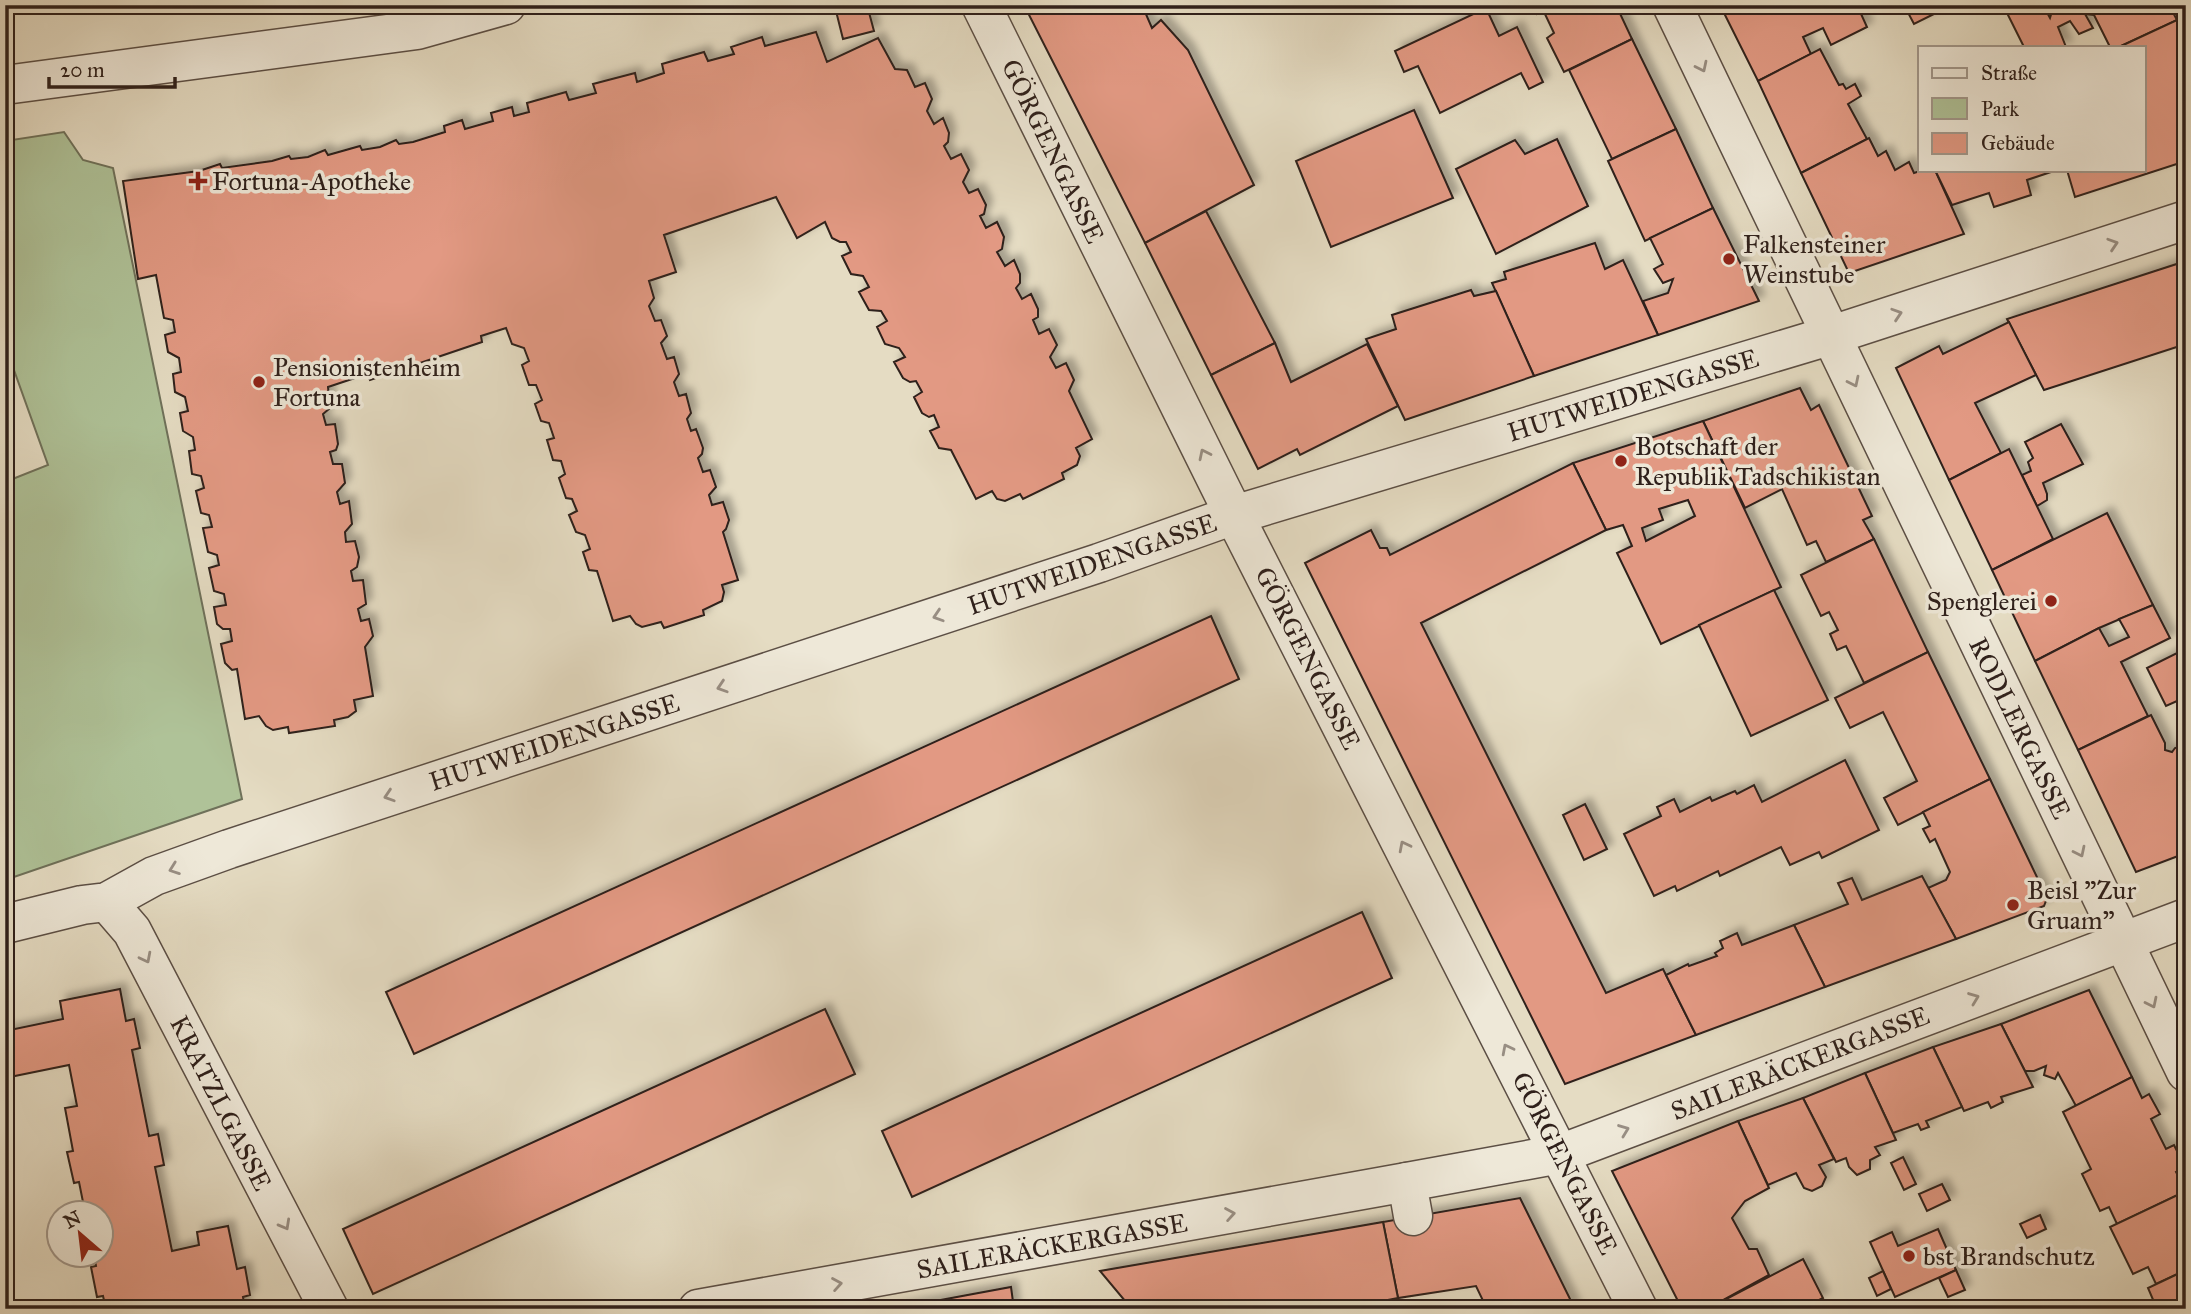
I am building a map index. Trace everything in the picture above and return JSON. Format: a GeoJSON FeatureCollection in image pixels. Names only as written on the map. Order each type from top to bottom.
{"type":"FeatureCollection","features":[{"type":"Feature","properties":{"kind":"street"},"geometry":{"type":"LineString","coordinates":[[5,85],[417,30],[506,5]]}},
{"type":"Feature","properties":{"kind":"street","name":"GÖRGENGASSE"},"geometry":{"type":"LineString","coordinates":[[981,5],[1234,515],[1638,1309]]}},
{"type":"Feature","properties":{"kind":"street","name":"RODLERGASSE"},"geometry":{"type":"LineString","coordinates":[[1672,5],[2186,1072]]}},
{"type":"Feature","properties":{"kind":"street","name":"HUTWEIDENGASSE"},"geometry":{"type":"LineString","coordinates":[[5,924],[82,905],[107,902],[153,876],[229,849],[1099,564],[1234,515],[1832,335],[2186,220]]}},
{"type":"Feature","properties":{"kind":"street","name":"KRATZLGASSE"},"geometry":{"type":"LineString","coordinates":[[107,902],[132,931],[329,1309]]}},
{"type":"Feature","properties":{"kind":"street","name":"SAILERÄCKERGASSE"},"geometry":{"type":"LineString","coordinates":[[698,1309],[1410,1199],[1560,1154],[2186,918]]}},
{"type":"Feature","properties":{"kind":"green space"},"geometry":{"type":"Polygon","coordinates":[[[64,132],[83,160],[113,168],[242,799],[11,878],[5,862],[5,482],[48,465],[5,345],[5,141],[64,132]]]}},
{"type":"Feature","properties":{"kind":"building"},"geometry":{"type":"Polygon","coordinates":[[[867,5],[874,31],[843,39],[835,7],[867,5]]]}},
{"type":"Feature","properties":{"kind":"building"},"geometry":{"type":"Polygon","coordinates":[[[1024,5],[1142,5],[1152,28],[1161,20],[1188,50],[1254,185],[1145,243],[1024,5]]]}},
{"type":"Feature","properties":{"kind":"building"},"geometry":{"type":"Polygon","coordinates":[[[1367,5],[1388,5],[1370,13],[1367,5]]]}},
{"type":"Feature","properties":{"kind":"building"},"geometry":{"type":"Polygon","coordinates":[[[1533,5],[1616,5],[1632,39],[1564,72],[1547,38],[1554,33],[1544,12],[1537,14],[1533,5]]]}},
{"type":"Feature","properties":{"kind":"building"},"geometry":{"type":"Polygon","coordinates":[[[1720,5],[1801,5],[1804,10],[1814,5],[1820,5],[1822,9],[1829,5],[1857,5],[1867,27],[1831,45],[1823,28],[1803,37],[1811,54],[1758,81],[1720,5]]]}},
{"type":"Feature","properties":{"kind":"building"},"geometry":{"type":"Polygon","coordinates":[[[1904,5],[1952,5],[1914,24],[1904,5]]]}},
{"type":"Feature","properties":{"kind":"building"},"geometry":{"type":"Polygon","coordinates":[[[2003,5],[2043,5],[2050,18],[2054,5],[2169,5],[2177,20],[2121,46],[2110,46],[2094,15],[2085,14],[2093,28],[2079,34],[2070,21],[2058,27],[2066,46],[2024,46],[2003,5]]]}},
{"type":"Feature","properties":{"kind":"building"},"geometry":{"type":"Polygon","coordinates":[[[1486,8],[1499,36],[1517,27],[1543,82],[1529,89],[1521,73],[1440,113],[1418,66],[1404,72],[1395,51],[1486,8]]]}},
{"type":"Feature","properties":{"kind":"building"},"geometry":{"type":"Polygon","coordinates":[[[2177,20],[2186,40],[2186,161],[2075,197],[2068,172],[2146,172],[2146,46],[2121,46],[2177,20]]]}},
{"type":"Feature","properties":{"kind":"building","name":"Pensionistenheim Fortuna"},"geometry":{"type":"Polygon","coordinates":[[[816,32],[827,62],[878,38],[895,69],[907,70],[915,87],[925,83],[932,99],[927,111],[934,124],[943,118],[949,133],[948,142],[944,146],[951,159],[961,154],[969,170],[963,182],[969,193],[978,189],[986,205],[984,214],[980,216],[986,228],[997,222],[1004,237],[1002,249],[997,252],[1005,266],[1014,260],[1020,274],[1020,283],[1016,288],[1022,299],[1031,294],[1038,309],[1038,317],[1033,320],[1039,334],[1049,329],[1057,345],[1050,357],[1056,368],[1066,363],[1074,380],[1069,391],[1092,439],[1076,448],[1080,456],[1077,465],[1062,473],[1064,479],[1023,499],[1020,494],[1005,501],[997,499],[992,491],[976,499],[951,450],[939,448],[930,431],[939,427],[934,415],[929,417],[922,413],[914,397],[922,392],[916,381],[910,382],[903,378],[894,362],[905,357],[899,348],[885,344],[877,327],[887,321],[881,311],[869,310],[859,292],[869,287],[863,276],[851,274],[842,256],[851,252],[846,242],[832,238],[825,222],[797,238],[776,197],[664,235],[676,272],[649,281],[654,298],[649,306],[655,321],[661,320],[667,336],[661,343],[667,359],[674,357],[679,374],[674,382],[679,396],[686,394],[691,413],[687,419],[691,431],[696,429],[703,448],[698,458],[703,472],[710,470],[716,487],[709,495],[712,505],[723,502],[729,520],[723,532],[738,580],[722,585],[722,601],[703,610],[704,615],[664,628],[661,622],[642,627],[630,616],[613,621],[597,571],[589,570],[583,552],[590,549],[585,535],[576,532],[569,515],[577,511],[572,499],[566,498],[559,478],[565,474],[561,461],[553,460],[547,440],[554,438],[549,423],[541,421],[535,404],[542,400],[536,385],[529,385],[522,365],[529,361],[524,348],[512,344],[506,328],[481,336],[482,342],[370,380],[367,374],[328,387],[330,408],[323,414],[326,425],[335,424],[338,444],[336,450],[330,452],[333,464],[342,464],[345,483],[337,492],[340,504],[349,501],[352,524],[345,532],[346,542],[355,541],[359,557],[357,567],[351,571],[353,581],[363,580],[366,604],[358,609],[361,621],[369,619],[373,636],[365,647],[373,696],[354,700],[356,711],[348,717],[334,720],[335,726],[289,733],[288,727],[273,730],[266,726],[259,716],[245,719],[237,669],[232,670],[225,663],[221,644],[232,641],[230,629],[223,629],[217,624],[214,607],[226,605],[224,594],[214,591],[209,568],[219,565],[217,555],[208,552],[203,528],[212,527],[209,515],[201,513],[196,491],[204,488],[201,476],[192,474],[189,451],[195,450],[193,437],[183,431],[180,413],[188,411],[185,397],[175,392],[173,374],[181,372],[179,358],[168,352],[165,335],[175,332],[173,320],[164,318],[156,275],[138,279],[123,181],[199,171],[220,164],[222,168],[289,156],[291,159],[308,157],[325,150],[328,155],[360,146],[362,150],[380,147],[396,140],[399,144],[413,142],[445,132],[444,126],[462,120],[465,129],[493,121],[491,113],[512,107],[514,116],[529,112],[527,103],[566,92],[569,100],[596,93],[593,84],[635,73],[637,82],[664,73],[662,64],[704,52],[708,61],[734,54],[731,47],[762,37],[765,46],[816,32]]]}},
{"type":"Feature","properties":{"kind":"building"},"geometry":{"type":"Polygon","coordinates":[[[1632,39],[1676,129],[1612,159],[1569,70],[1632,39]]]}},
{"type":"Feature","properties":{"kind":"building"},"geometry":{"type":"Polygon","coordinates":[[[1820,49],[1839,85],[1843,84],[1846,89],[1855,84],[1861,96],[1848,104],[1867,139],[1801,173],[1758,81],[1820,49]]]}},
{"type":"Feature","properties":{"kind":"building"},"geometry":{"type":"Polygon","coordinates":[[[1414,110],[1453,198],[1331,247],[1296,161],[1414,110]]]}},
{"type":"Feature","properties":{"kind":"building"},"geometry":{"type":"Polygon","coordinates":[[[1676,129],[1713,208],[1645,241],[1608,161],[1676,129]]]}},
{"type":"Feature","properties":{"kind":"building"},"geometry":{"type":"Polygon","coordinates":[[[1869,138],[1878,156],[1886,151],[1895,170],[1909,162],[1914,173],[1936,172],[1964,234],[1849,273],[1801,173],[1869,138]]]}},
{"type":"Feature","properties":{"kind":"building"},"geometry":{"type":"Polygon","coordinates":[[[1557,139],[1588,206],[1496,254],[1456,169],[1515,140],[1525,154],[1557,139]]]}},
{"type":"Feature","properties":{"kind":"building"},"geometry":{"type":"Polygon","coordinates":[[[1936,172],[2051,172],[2027,180],[2031,195],[1994,207],[1989,193],[1952,205],[1936,172]]]}},
{"type":"Feature","properties":{"kind":"building"},"geometry":{"type":"Polygon","coordinates":[[[1713,208],[1759,301],[1658,335],[1643,301],[1668,293],[1673,279],[1663,283],[1654,269],[1663,264],[1650,238],[1713,208]]]}},
{"type":"Feature","properties":{"kind":"building"},"geometry":{"type":"Polygon","coordinates":[[[1206,211],[1275,343],[1211,375],[1145,243],[1206,211]]]}},
{"type":"Feature","properties":{"kind":"building"},"geometry":{"type":"Polygon","coordinates":[[[1595,243],[1605,269],[1623,260],[1658,335],[1534,376],[1492,283],[1506,279],[1504,272],[1595,243]]]}},
{"type":"Feature","properties":{"kind":"building"},"geometry":{"type":"Polygon","coordinates":[[[2186,261],[2186,344],[2044,390],[2007,319],[2186,261]]]}},
{"type":"Feature","properties":{"kind":"building"},"geometry":{"type":"Polygon","coordinates":[[[1471,290],[1474,296],[1496,291],[1534,376],[1405,420],[1366,339],[1396,329],[1392,315],[1471,290]]]}},
{"type":"Feature","properties":{"kind":"building"},"geometry":{"type":"Polygon","coordinates":[[[2009,322],[2036,375],[1975,403],[2001,453],[1949,480],[1896,368],[1939,346],[1943,354],[2009,322]]]}},
{"type":"Feature","properties":{"kind":"building"},"geometry":{"type":"Polygon","coordinates":[[[1275,343],[1291,382],[1367,344],[1398,406],[1300,455],[1297,449],[1258,469],[1211,375],[1275,343]]]}},
{"type":"Feature","properties":{"kind":"building"},"geometry":{"type":"Polygon","coordinates":[[[1800,388],[1811,410],[1819,405],[1872,516],[1863,520],[1874,539],[1826,562],[1816,541],[1807,545],[1782,489],[1745,508],[1703,421],[1800,388]]]}},
{"type":"Feature","properties":{"kind":"building"},"geometry":{"type":"Polygon","coordinates":[[[1703,421],[1781,587],[1661,644],[1617,553],[1632,546],[1623,525],[1606,530],[1573,463],[1703,421]],[[1688,500],[1659,509],[1663,520],[1642,528],[1646,541],[1695,516],[1688,500]]]}},
{"type":"Feature","properties":{"kind":"building"},"geometry":{"type":"Polygon","coordinates":[[[2061,424],[2083,464],[2043,483],[2047,500],[2037,506],[2022,475],[2031,471],[2028,462],[2033,458],[2025,442],[2061,424]]]}},
{"type":"Feature","properties":{"kind":"building"},"geometry":{"type":"Polygon","coordinates":[[[2009,449],[2053,539],[1992,570],[1949,480],[2009,449]]]}},
{"type":"Feature","properties":{"kind":"building"},"geometry":{"type":"Polygon","coordinates":[[[1573,463],[1606,530],[1421,623],[1606,993],[1663,969],[1696,1035],[1565,1084],[1305,563],[1371,530],[1380,548],[1387,548],[1390,555],[1573,463]]]}},
{"type":"Feature","properties":{"kind":"building"},"geometry":{"type":"Polygon","coordinates":[[[2107,513],[2153,605],[2099,628],[2035,661],[1992,570],[2107,513]]]}},
{"type":"Feature","properties":{"kind":"building"},"geometry":{"type":"Polygon","coordinates":[[[1874,539],[1928,652],[1864,683],[1846,646],[1837,650],[1830,634],[1838,630],[1829,612],[1821,616],[1801,575],[1874,539]]]}},
{"type":"Feature","properties":{"kind":"building"},"geometry":{"type":"Polygon","coordinates":[[[1774,590],[1828,700],[1751,736],[1699,625],[1774,590]]]}},
{"type":"Feature","properties":{"kind":"building"},"geometry":{"type":"Polygon","coordinates":[[[2153,605],[2170,638],[2121,662],[2148,716],[2078,750],[2035,661],[2099,628],[2109,646],[2129,637],[2119,619],[2153,605]]]}},
{"type":"Feature","properties":{"kind":"building"},"geometry":{"type":"Polygon","coordinates":[[[1211,616],[1239,679],[414,1054],[386,992],[1211,616]]]}},
{"type":"Feature","properties":{"kind":"building"},"geometry":{"type":"Polygon","coordinates":[[[1928,652],[1990,779],[1898,825],[1884,798],[1917,781],[1883,712],[1850,728],[1835,698],[1928,652]]]}},
{"type":"Feature","properties":{"kind":"building"},"geometry":{"type":"Polygon","coordinates":[[[2177,653],[2186,670],[2186,697],[2166,706],[2147,668],[2177,653]]]}},
{"type":"Feature","properties":{"kind":"building"},"geometry":{"type":"Polygon","coordinates":[[[2151,715],[2165,743],[2165,750],[2172,752],[2175,748],[2186,745],[2186,853],[2136,872],[2078,750],[2151,715]]]}},
{"type":"Feature","properties":{"kind":"building"},"geometry":{"type":"Polygon","coordinates":[[[1845,760],[1879,830],[1822,858],[1819,852],[1790,865],[1781,847],[1720,876],[1718,871],[1677,891],[1675,886],[1654,896],[1624,834],[1661,816],[1657,807],[1674,799],[1680,812],[1710,797],[1712,801],[1735,791],[1737,794],[1754,785],[1762,802],[1845,760]]]}},
{"type":"Feature","properties":{"kind":"building"},"geometry":{"type":"Polygon","coordinates":[[[1990,779],[2047,898],[2044,906],[1956,939],[1928,888],[1946,880],[1950,872],[1935,839],[1930,842],[1923,829],[1930,826],[1923,812],[1990,779]]]}},
{"type":"Feature","properties":{"kind":"building"},"geometry":{"type":"Polygon","coordinates":[[[1585,804],[1607,849],[1584,860],[1563,815],[1585,804]]]}},
{"type":"Feature","properties":{"kind":"building"},"geometry":{"type":"Polygon","coordinates":[[[1922,876],[1956,939],[1825,987],[1794,925],[1848,904],[1838,883],[1852,878],[1862,900],[1922,876]]]}},
{"type":"Feature","properties":{"kind":"building"},"geometry":{"type":"Polygon","coordinates":[[[1362,912],[1392,978],[912,1197],[882,1131],[1362,912]]]}},
{"type":"Feature","properties":{"kind":"building"},"geometry":{"type":"Polygon","coordinates":[[[1794,925],[1825,987],[1696,1035],[1666,975],[1688,964],[1689,966],[1717,956],[1715,953],[1723,948],[1720,941],[1737,933],[1742,945],[1794,925]]]}},
{"type":"Feature","properties":{"kind":"building"},"geometry":{"type":"Polygon","coordinates":[[[120,989],[126,1021],[134,1019],[140,1048],[132,1050],[149,1136],[158,1134],[164,1165],[155,1167],[172,1251],[199,1245],[197,1232],[228,1226],[237,1269],[245,1267],[250,1295],[243,1297],[245,1309],[106,1309],[103,1296],[97,1297],[91,1268],[116,1268],[116,1198],[82,1198],[79,1182],[74,1183],[67,1152],[73,1151],[65,1108],[77,1106],[69,1065],[5,1078],[5,1031],[63,1019],[60,1001],[120,989]]]}},
{"type":"Feature","properties":{"kind":"building"},"geometry":{"type":"Polygon","coordinates":[[[2089,990],[2132,1077],[2076,1106],[2058,1073],[2055,1079],[2044,1075],[2046,1066],[2025,1071],[2001,1024],[2089,990]]]}},
{"type":"Feature","properties":{"kind":"building"},"geometry":{"type":"Polygon","coordinates":[[[825,1009],[855,1074],[373,1294],[343,1229],[825,1009]]]}},
{"type":"Feature","properties":{"kind":"building"},"geometry":{"type":"Polygon","coordinates":[[[2001,1024],[2033,1087],[2001,1097],[2003,1102],[1991,1108],[1988,1102],[1964,1111],[1933,1047],[2001,1024]]]}},
{"type":"Feature","properties":{"kind":"building"},"geometry":{"type":"Polygon","coordinates":[[[1933,1047],[1962,1107],[1926,1121],[1929,1127],[1921,1130],[1918,1124],[1893,1133],[1865,1073],[1933,1047]]]}},
{"type":"Feature","properties":{"kind":"building"},"geometry":{"type":"Polygon","coordinates":[[[1865,1073],[1896,1140],[1875,1147],[1880,1155],[1870,1160],[1870,1169],[1857,1175],[1849,1167],[1846,1158],[1836,1162],[1803,1098],[1865,1073]]]}},
{"type":"Feature","properties":{"kind":"building"},"geometry":{"type":"Polygon","coordinates":[[[2132,1077],[2142,1098],[2149,1094],[2160,1114],[2151,1119],[2166,1149],[2174,1145],[2185,1167],[2176,1172],[2186,1191],[2117,1224],[2109,1207],[2100,1211],[2082,1174],[2091,1169],[2063,1112],[2132,1077]]]}},
{"type":"Feature","properties":{"kind":"building"},"geometry":{"type":"Polygon","coordinates":[[[1803,1098],[1834,1159],[1819,1165],[1826,1177],[1822,1186],[1812,1191],[1804,1188],[1796,1173],[1768,1185],[1738,1121],[1803,1098]]]}},
{"type":"Feature","properties":{"kind":"building"},"geometry":{"type":"Polygon","coordinates":[[[1738,1121],[1769,1188],[1745,1201],[1732,1218],[1749,1249],[1757,1249],[1769,1275],[1707,1309],[1682,1309],[1612,1171],[1738,1121]]]}},
{"type":"Feature","properties":{"kind":"building"},"geometry":{"type":"Polygon","coordinates":[[[1903,1157],[1916,1184],[1904,1190],[1891,1163],[1903,1157]]]}},
{"type":"Feature","properties":{"kind":"building"},"geometry":{"type":"Polygon","coordinates":[[[1942,1184],[1950,1200],[1927,1211],[1919,1194],[1942,1184]]]}},
{"type":"Feature","properties":{"kind":"building"},"geometry":{"type":"Polygon","coordinates":[[[2186,1191],[2186,1270],[2156,1284],[2148,1267],[2133,1274],[2110,1227],[2186,1191]]]}},
{"type":"Feature","properties":{"kind":"building"},"geometry":{"type":"Polygon","coordinates":[[[1520,1198],[1575,1309],[1487,1309],[1476,1286],[1398,1298],[1383,1222],[1520,1198]]]}},
{"type":"Feature","properties":{"kind":"building"},"geometry":{"type":"Polygon","coordinates":[[[2040,1215],[2046,1229],[2027,1238],[2020,1224],[2040,1215]]]}},
{"type":"Feature","properties":{"kind":"building"},"geometry":{"type":"Polygon","coordinates":[[[1383,1222],[1398,1298],[1342,1309],[1128,1309],[1126,1302],[1100,1271],[1383,1222]]]}},
{"type":"Feature","properties":{"kind":"building"},"geometry":{"type":"Polygon","coordinates":[[[1938,1229],[1956,1270],[1895,1297],[1870,1242],[1892,1232],[1898,1246],[1938,1229]]]}},
{"type":"Feature","properties":{"kind":"building"},"geometry":{"type":"Polygon","coordinates":[[[1803,1259],[1823,1298],[1802,1309],[1707,1309],[1803,1259]]]}},
{"type":"Feature","properties":{"kind":"building"},"geometry":{"type":"Polygon","coordinates":[[[1956,1270],[1965,1290],[1948,1297],[1939,1278],[1956,1270]]]}},
{"type":"Feature","properties":{"kind":"building"},"geometry":{"type":"Polygon","coordinates":[[[2186,1270],[2186,1309],[2157,1309],[2148,1288],[2186,1270]]]}},
{"type":"Feature","properties":{"kind":"building"},"geometry":{"type":"Polygon","coordinates":[[[1883,1271],[1891,1289],[1877,1296],[1869,1278],[1883,1271]]]}},
{"type":"Feature","properties":{"kind":"building"},"geometry":{"type":"Polygon","coordinates":[[[1011,1287],[1014,1309],[892,1309],[1011,1287]]]}},
{"type":"Feature","properties":{"kind":"place","name":"Fortuna-Apotheke"},"geometry":{"type":"Point","coordinates":[198,181]}},
{"type":"Feature","properties":{"kind":"place","name":"Falkensteiner Weinstube"},"geometry":{"type":"Point","coordinates":[1729,259]}},
{"type":"Feature","properties":{"kind":"place","name":"Pensionistenheim Fortuna"},"geometry":{"type":"Point","coordinates":[259,382]}},
{"type":"Feature","properties":{"kind":"place","name":"Botschaft der Republik Tadschikistan"},"geometry":{"type":"Point","coordinates":[1621,461]}},
{"type":"Feature","properties":{"kind":"place","name":"Spenglerei"},"geometry":{"type":"Point","coordinates":[2051,601]}},
{"type":"Feature","properties":{"kind":"place","name":"Beisl \"Zur Gruam\""},"geometry":{"type":"Point","coordinates":[2013,905]}},
{"type":"Feature","properties":{"kind":"place","name":"bst Brandschutz"},"geometry":{"type":"Point","coordinates":[1909,1256]}}]}
